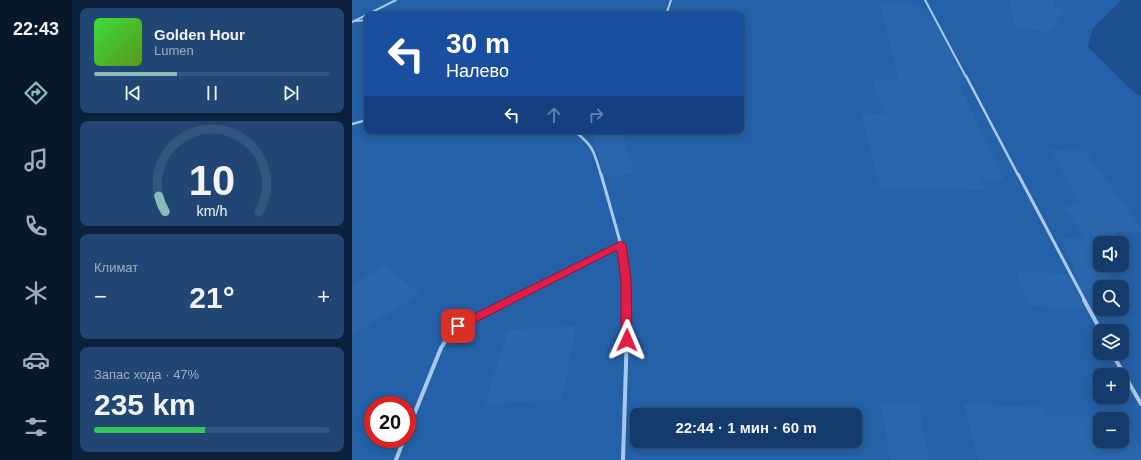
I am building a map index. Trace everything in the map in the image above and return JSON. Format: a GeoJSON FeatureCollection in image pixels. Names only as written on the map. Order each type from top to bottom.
{"type":"FeatureCollection","features":[{"type":"Feature","properties":{"kind":"lane"},"geometry":{"type":"LineString","coordinates":[[372,12],[396,0]]}},
{"type":"Feature","properties":{"kind":"lane"},"geometry":{"type":"LineString","coordinates":[[667,12],[671,0]]}},
{"type":"Feature","properties":{"kind":"lane"},"geometry":{"type":"LineString","coordinates":[[926,0],[1097,324]]}},
{"type":"Feature","properties":{"kind":"lane"},"geometry":{"type":"LineString","coordinates":[[352,22],[364,16]]}},
{"type":"Feature","properties":{"kind":"lane"},"geometry":{"type":"LineString","coordinates":[[352,22],[364,20]]}},
{"type":"Feature","properties":{"kind":"lane"},"geometry":{"type":"LineString","coordinates":[[352,124],[364,121]]}},
{"type":"Feature","properties":{"kind":"lane"},"geometry":{"type":"LineString","coordinates":[[578,134],[594,151],[621,244],[628,304],[623,460]]}},
{"type":"Feature","properties":{"kind":"lane"},"geometry":{"type":"LineString","coordinates":[[416,410],[441,348],[452,331],[621,244]]}},
{"type":"Feature","properties":{"kind":"lane"},"geometry":{"type":"LineString","coordinates":[[1116,360],[1141,404]]}},
{"type":"Feature","properties":{"kind":"lane"},"geometry":{"type":"LineString","coordinates":[[396,460],[401,448]]}},
{"type":"Feature","properties":{"kind":"shaded area"},"geometry":{"type":"Polygon","coordinates":[[[352,0],[1122,0],[1093,28],[1088,47],[1136,94],[1141,96],[1141,460],[352,460],[352,0]]]}},
{"type":"Feature","properties":{"kind":"building"},"geometry":{"type":"Polygon","coordinates":[[[1010,0],[1053,0],[1054,6],[1066,8],[1049,33],[1014,26],[1010,0]]]}},
{"type":"Feature","properties":{"kind":"building"},"geometry":{"type":"Polygon","coordinates":[[[881,4],[918,5],[921,15],[931,16],[962,75],[966,84],[959,84],[1005,181],[980,179],[985,190],[881,188],[861,113],[885,114],[872,79],[898,79],[881,4]]]}},
{"type":"Feature","properties":{"kind":"building"},"geometry":{"type":"Polygon","coordinates":[[[594,134],[623,134],[634,173],[605,178],[594,134]]]}},
{"type":"Feature","properties":{"kind":"building"},"geometry":{"type":"Polygon","coordinates":[[[1050,150],[1085,151],[1141,228],[1141,232],[1115,232],[1118,236],[1093,236],[1093,272],[1108,272],[1113,280],[1093,280],[1093,310],[1074,275],[1077,275],[1060,238],[1085,239],[1064,205],[1082,205],[1050,150]]]}},
{"type":"Feature","properties":{"kind":"building"},"geometry":{"type":"Polygon","coordinates":[[[385,266],[420,294],[352,335],[352,284],[385,266]]]}},
{"type":"Feature","properties":{"kind":"building"},"geometry":{"type":"Polygon","coordinates":[[[1016,271],[1068,274],[1085,309],[1029,306],[1016,271]]]}},
{"type":"Feature","properties":{"kind":"building"},"geometry":{"type":"Polygon","coordinates":[[[576,326],[562,400],[485,404],[508,330],[576,326]]]}},
{"type":"Feature","properties":{"kind":"building"},"geometry":{"type":"Polygon","coordinates":[[[881,403],[918,404],[929,460],[890,460],[881,403]]]}},
{"type":"Feature","properties":{"kind":"building"},"geometry":{"type":"Polygon","coordinates":[[[964,404],[1042,407],[1045,415],[1093,417],[1093,448],[1129,448],[1129,427],[1141,450],[1141,460],[978,460],[964,404]]]}},
{"type":"Feature","properties":{"kind":"route"},"geometry":{"type":"LineString","coordinates":[[458,326],[621,244],[625,267],[628,304],[627,340]]}}]}
